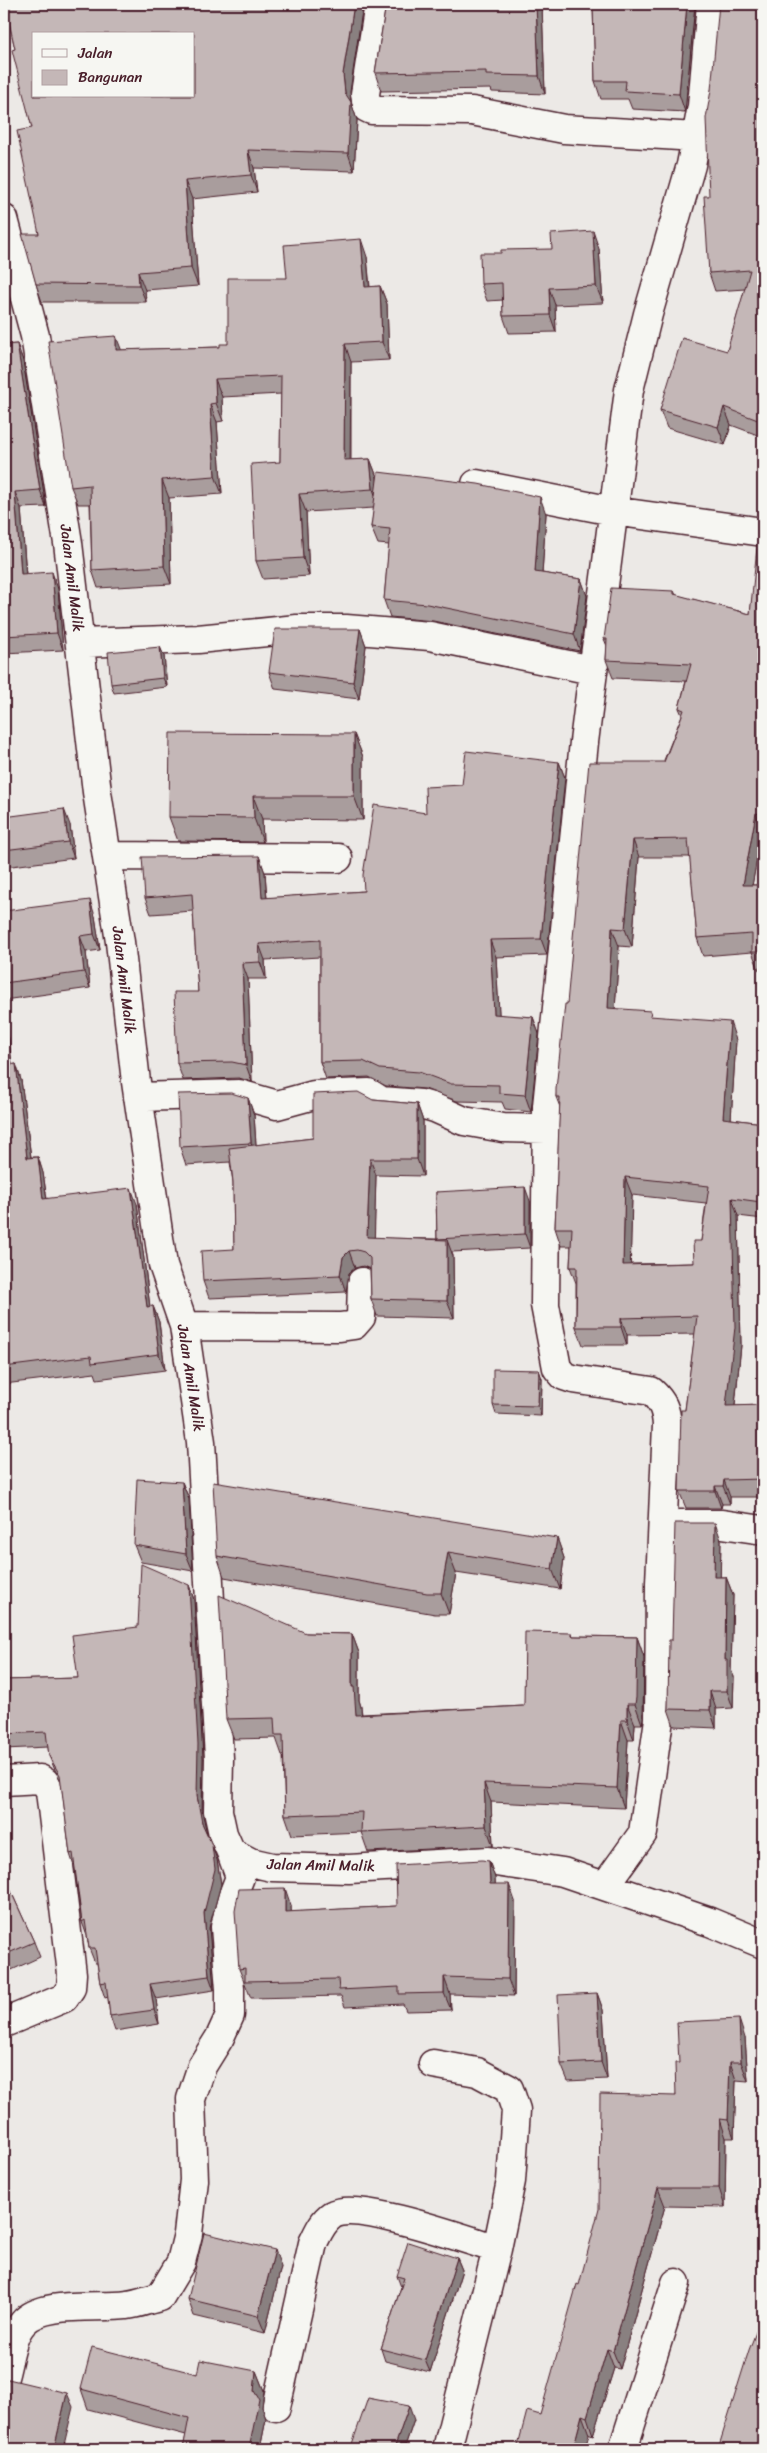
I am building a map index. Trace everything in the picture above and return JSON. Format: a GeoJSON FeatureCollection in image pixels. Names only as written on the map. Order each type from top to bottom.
{"type":"FeatureCollection","features":[{"type":"Feature","properties":{"kind":"street"},"geometry":{"type":"LineString","coordinates":[[379,4],[365,94],[367,108],[371,110],[472,111],[564,129],[696,137]]}},
{"type":"Feature","properties":{"kind":"street"},"geometry":{"type":"LineString","coordinates":[[605,1886],[643,1834],[659,1719],[663,1524],[668,1425],[666,1411],[661,1400],[651,1391],[564,1376],[557,1368],[545,1305],[546,1129],[562,944],[592,670],[629,390],[648,314],[691,164],[703,97],[712,4]]}},
{"type":"Feature","properties":{"kind":"street","name":"Jalan Amil Malik"},"geometry":{"type":"LineString","coordinates":[[4,219],[36,336],[68,543],[97,792],[138,1097],[163,1265],[184,1326],[201,1442],[208,1530],[219,1758],[218,1811],[223,1834],[232,1852],[250,1862],[272,1867],[349,1868],[489,1861],[562,1872],[710,1922],[763,1944]]}},
{"type":"Feature","properties":{"kind":"street"},"geometry":{"type":"LineString","coordinates":[[476,484],[613,511],[763,532]]}},
{"type":"Feature","properties":{"kind":"street"},"geometry":{"type":"LineString","coordinates":[[80,643],[198,639],[297,629],[346,630],[430,636],[592,670]]}},
{"type":"Feature","properties":{"kind":"street"},"geometry":{"type":"LineString","coordinates":[[107,856],[338,858]]}},
{"type":"Feature","properties":{"kind":"street"},"geometry":{"type":"LineString","coordinates":[[138,1097],[239,1094],[277,1106],[301,1097],[314,1095],[369,1094],[381,1101],[421,1104],[464,1120],[503,1128],[546,1129]]}},
{"type":"Feature","properties":{"kind":"street"},"geometry":{"type":"LineString","coordinates":[[184,1326],[340,1327],[354,1325],[361,1317],[362,1282]]}},
{"type":"Feature","properties":{"kind":"street"},"geometry":{"type":"LineString","coordinates":[[663,1524],[722,1524],[763,1530]]}},
{"type":"Feature","properties":{"kind":"street"},"geometry":{"type":"LineString","coordinates":[[4,1781],[40,1779],[45,1782],[50,1791],[72,1974],[71,1988],[64,1998],[4,2023]]}},
{"type":"Feature","properties":{"kind":"street"},"geometry":{"type":"LineString","coordinates":[[4,2377],[16,2334],[24,2321],[48,2310],[88,2306],[127,2306],[160,2296],[181,2262],[188,2234],[194,2180],[191,2099],[202,2066],[220,2037],[230,2016],[230,1989],[225,1927],[231,1900],[240,1877],[232,1852]]}},
{"type":"Feature","properties":{"kind":"street"},"geometry":{"type":"LineString","coordinates":[[433,2064],[477,2072],[509,2089],[516,2110],[511,2181],[447,2449]]}},
{"type":"Feature","properties":{"kind":"street"},"geometry":{"type":"LineString","coordinates":[[276,2407],[313,2243],[320,2226],[333,2214],[350,2211],[395,2219],[496,2250]]}},
{"type":"Feature","properties":{"kind":"street"},"geometry":{"type":"LineString","coordinates":[[623,2449],[676,2283]]}},
{"type":"Feature","properties":{"kind":"building"},"geometry":{"type":"Polygon","coordinates":[[[5,4],[354,4],[343,74],[345,93],[351,102],[348,153],[248,150],[251,175],[185,181],[191,268],[138,272],[139,285],[36,284],[22,234],[39,234],[17,131],[32,128],[12,50],[15,49],[5,4]]]}},
{"type":"Feature","properties":{"kind":"building"},"geometry":{"type":"Polygon","coordinates":[[[386,4],[536,4],[539,76],[486,75],[486,71],[375,73],[386,4]]]}},
{"type":"Feature","properties":{"kind":"building"},"geometry":{"type":"Polygon","coordinates":[[[593,4],[687,4],[679,94],[625,91],[626,81],[595,81],[593,4]]]}},
{"type":"Feature","properties":{"kind":"building"},"geometry":{"type":"Polygon","coordinates":[[[719,4],[763,4],[763,422],[724,407],[718,427],[660,410],[682,338],[727,351],[750,270],[709,273],[704,196],[709,196],[706,118],[711,90],[719,4]]]}},
{"type":"Feature","properties":{"kind":"building"},"geometry":{"type":"Polygon","coordinates":[[[593,231],[596,286],[549,288],[550,315],[503,316],[502,283],[481,284],[480,253],[501,253],[501,250],[552,249],[551,234],[593,231]]]}},
{"type":"Feature","properties":{"kind":"building"},"geometry":{"type":"Polygon","coordinates":[[[361,239],[365,287],[380,286],[382,342],[345,344],[344,460],[370,459],[373,489],[299,494],[303,558],[256,561],[251,464],[280,462],[281,376],[215,379],[216,403],[210,404],[215,476],[162,480],[164,566],[92,570],[90,485],[71,487],[48,341],[116,336],[116,350],[220,347],[220,344],[228,344],[228,278],[287,278],[284,245],[361,239]]]}},
{"type":"Feature","properties":{"kind":"building"},"geometry":{"type":"Polygon","coordinates":[[[17,344],[40,490],[15,492],[21,574],[52,572],[57,633],[4,636],[4,345],[17,344]]]}},
{"type":"Feature","properties":{"kind":"building"},"geometry":{"type":"Polygon","coordinates":[[[378,472],[478,484],[540,497],[535,572],[581,579],[574,634],[427,604],[384,600],[390,529],[371,527],[378,472]]]}},
{"type":"Feature","properties":{"kind":"building"},"geometry":{"type":"Polygon","coordinates":[[[763,526],[763,815],[756,813],[743,885],[763,885],[763,952],[752,952],[752,934],[697,938],[688,839],[633,840],[625,929],[612,928],[608,1008],[651,1011],[650,1016],[730,1022],[723,1118],[763,1123],[763,1189],[761,1202],[732,1198],[735,1327],[726,1406],[763,1405],[763,1479],[724,1480],[723,1486],[715,1486],[715,1491],[679,1491],[681,1410],[685,1410],[697,1316],[621,1318],[621,1327],[576,1327],[577,1267],[570,1267],[572,1228],[555,1228],[560,1097],[556,1097],[556,1089],[565,1004],[567,1004],[589,762],[664,762],[684,710],[679,708],[691,664],[606,660],[607,639],[604,639],[611,588],[674,591],[674,594],[750,614],[759,529],[763,526]],[[625,1177],[623,1265],[694,1263],[693,1241],[701,1241],[709,1186],[625,1177]]]}},
{"type":"Feature","properties":{"kind":"building"},"geometry":{"type":"Polygon","coordinates":[[[275,629],[360,629],[353,682],[269,672],[275,629]]]}},
{"type":"Feature","properties":{"kind":"building"},"geometry":{"type":"Polygon","coordinates":[[[160,647],[163,678],[111,684],[108,652],[160,647]]]}},
{"type":"Feature","properties":{"kind":"building"},"geometry":{"type":"Polygon","coordinates":[[[170,733],[354,734],[354,796],[253,796],[254,818],[169,817],[170,733]]]}},
{"type":"Feature","properties":{"kind":"building"},"geometry":{"type":"Polygon","coordinates":[[[466,751],[559,762],[541,939],[490,940],[494,1014],[533,1017],[525,1095],[499,1093],[499,1085],[451,1084],[419,1072],[380,1069],[363,1061],[320,1062],[320,940],[259,944],[260,962],[242,963],[246,1065],[232,1062],[177,1063],[174,992],[198,992],[192,894],[145,898],[142,857],[259,856],[262,898],[364,891],[363,875],[374,805],[426,813],[425,787],[462,785],[466,751]]]}},
{"type":"Feature","properties":{"kind":"building"},"geometry":{"type":"Polygon","coordinates":[[[64,809],[68,842],[4,850],[4,817],[64,809]]]}},
{"type":"Feature","properties":{"kind":"building"},"geometry":{"type":"Polygon","coordinates":[[[90,900],[94,934],[80,936],[84,972],[4,983],[4,911],[90,900]]]}},
{"type":"Feature","properties":{"kind":"building"},"geometry":{"type":"Polygon","coordinates":[[[4,1028],[8,1065],[16,1064],[27,1158],[38,1157],[43,1199],[131,1188],[147,1307],[153,1306],[159,1354],[92,1363],[91,1356],[4,1367],[4,1028]]]}},
{"type":"Feature","properties":{"kind":"building"},"geometry":{"type":"Polygon","coordinates":[[[358,1092],[373,1100],[417,1104],[417,1159],[370,1159],[367,1237],[447,1240],[447,1301],[371,1299],[370,1258],[364,1252],[357,1250],[349,1251],[343,1257],[340,1275],[203,1281],[201,1251],[234,1249],[233,1182],[229,1148],[313,1138],[313,1094],[358,1092]]]}},
{"type":"Feature","properties":{"kind":"building"},"geometry":{"type":"Polygon","coordinates":[[[231,1093],[248,1098],[251,1143],[180,1147],[178,1094],[231,1093]]]}},
{"type":"Feature","properties":{"kind":"building"},"geometry":{"type":"Polygon","coordinates":[[[525,1187],[525,1234],[437,1239],[436,1192],[525,1187]]]}},
{"type":"Feature","properties":{"kind":"building"},"geometry":{"type":"Polygon","coordinates":[[[493,1369],[539,1370],[538,1406],[493,1405],[493,1369]]]}},
{"type":"Feature","properties":{"kind":"building"},"geometry":{"type":"Polygon","coordinates":[[[137,1479],[182,1482],[186,1554],[134,1545],[137,1479]]]}},
{"type":"Feature","properties":{"kind":"building"},"geometry":{"type":"Polygon","coordinates":[[[213,1482],[557,1538],[552,1569],[448,1552],[441,1593],[427,1593],[217,1556],[213,1482]]]}},
{"type":"Feature","properties":{"kind":"building"},"geometry":{"type":"Polygon","coordinates":[[[675,1523],[715,1523],[714,1577],[726,1577],[725,1660],[727,1660],[727,1691],[710,1691],[710,1710],[668,1709],[669,1640],[672,1640],[675,1523]]]}},
{"type":"Feature","properties":{"kind":"building"},"geometry":{"type":"Polygon","coordinates":[[[141,1564],[189,1585],[198,1744],[197,1796],[202,1823],[212,1845],[215,1869],[204,1913],[209,1976],[150,1984],[154,2010],[110,2016],[106,1982],[100,1983],[95,1948],[89,1948],[85,1920],[82,1922],[73,1853],[70,1854],[60,1775],[49,1756],[46,1732],[4,1734],[4,1680],[78,1678],[72,1635],[138,1627],[141,1564]]]}},
{"type":"Feature","properties":{"kind":"building"},"geometry":{"type":"Polygon","coordinates":[[[219,1595],[306,1633],[352,1634],[352,1687],[354,1687],[356,1715],[524,1706],[525,1632],[572,1633],[572,1636],[637,1637],[636,1698],[635,1704],[627,1704],[627,1720],[621,1720],[617,1788],[484,1783],[486,1826],[361,1832],[362,1812],[285,1815],[283,1735],[275,1735],[274,1718],[226,1719],[219,1595]]]}},
{"type":"Feature","properties":{"kind":"building"},"geometry":{"type":"Polygon","coordinates":[[[489,1861],[490,1884],[509,1884],[508,1979],[444,1977],[444,1993],[399,1994],[399,1987],[339,1990],[338,1979],[245,1981],[245,1968],[239,1969],[235,1911],[239,1889],[285,1888],[285,1912],[397,1906],[396,1865],[489,1861]]]}},
{"type":"Feature","properties":{"kind":"building"},"geometry":{"type":"Polygon","coordinates":[[[4,1876],[34,1942],[4,1955],[4,1876]]]}},
{"type":"Feature","properties":{"kind":"building"},"geometry":{"type":"Polygon","coordinates":[[[597,1993],[601,2062],[561,2064],[558,1995],[597,1993]]]}},
{"type":"Feature","properties":{"kind":"building"},"geometry":{"type":"Polygon","coordinates":[[[739,2019],[741,2062],[730,2062],[728,2120],[720,2119],[719,2188],[658,2188],[613,2351],[607,2349],[587,2417],[582,2415],[573,2449],[517,2449],[527,2411],[540,2415],[577,2284],[579,2285],[599,2209],[600,2094],[676,2096],[675,2063],[679,2063],[677,2022],[739,2019]]]}},
{"type":"Feature","properties":{"kind":"building"},"geometry":{"type":"Polygon","coordinates":[[[204,2233],[275,2250],[258,2316],[188,2299],[204,2233]]]}},
{"type":"Feature","properties":{"kind":"building"},"geometry":{"type":"Polygon","coordinates":[[[408,2242],[457,2258],[425,2360],[381,2349],[404,2278],[397,2276],[408,2242]]]}},
{"type":"Feature","properties":{"kind":"building"},"geometry":{"type":"Polygon","coordinates":[[[763,2314],[763,2449],[718,2449],[749,2350],[763,2314]]]}},
{"type":"Feature","properties":{"kind":"building"},"geometry":{"type":"Polygon","coordinates":[[[92,2347],[197,2374],[200,2360],[256,2371],[254,2391],[259,2399],[249,2449],[183,2449],[189,2418],[81,2389],[92,2347]]]}},
{"type":"Feature","properties":{"kind":"building"},"geometry":{"type":"Polygon","coordinates":[[[4,2378],[67,2393],[54,2449],[4,2449],[4,2378]]]}},
{"type":"Feature","properties":{"kind":"building"},"geometry":{"type":"Polygon","coordinates":[[[368,2398],[409,2406],[394,2449],[368,2449],[352,2444],[368,2398]]]}}]}
